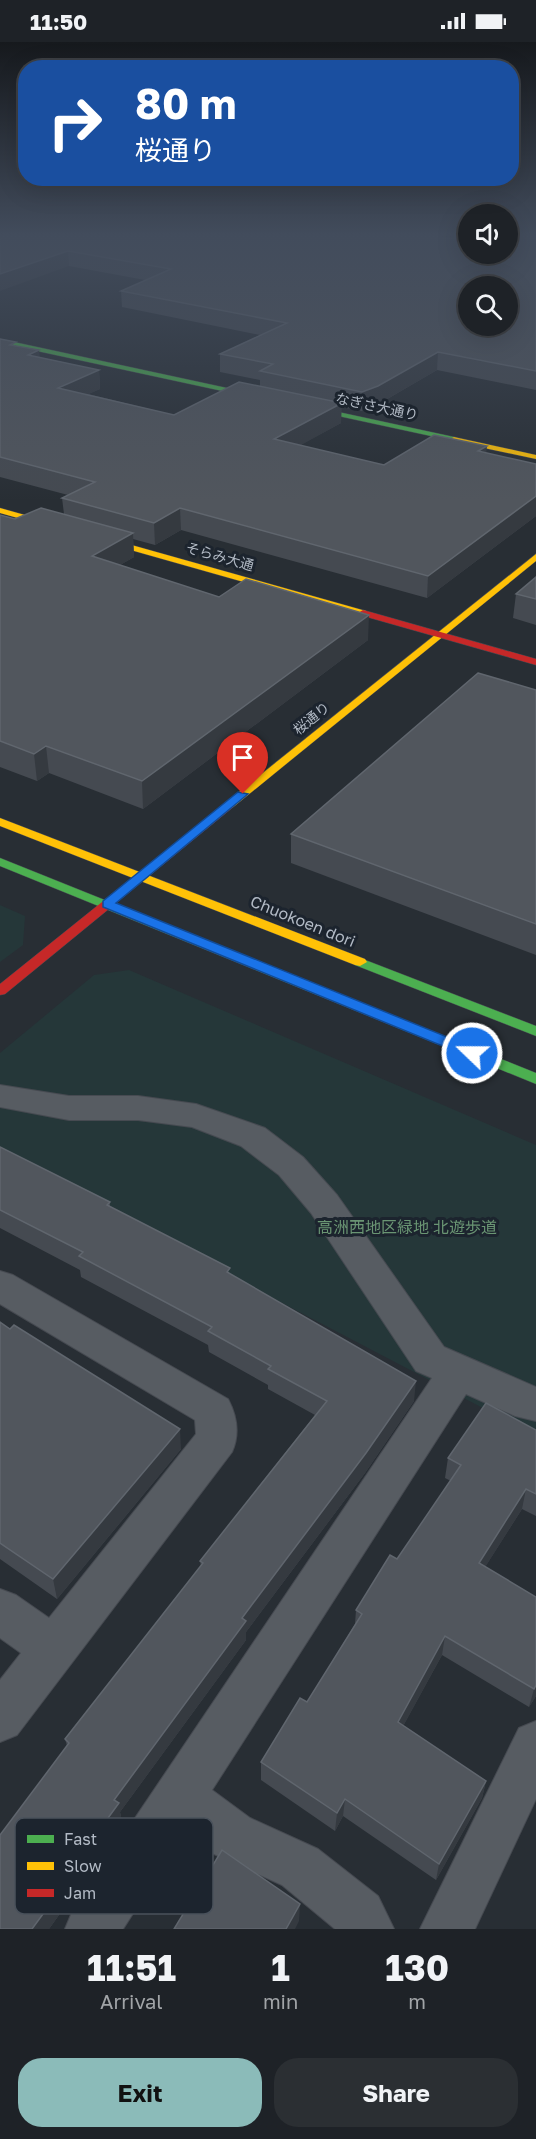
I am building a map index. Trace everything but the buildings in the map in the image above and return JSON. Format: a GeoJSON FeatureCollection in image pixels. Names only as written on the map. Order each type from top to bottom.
{"type":"FeatureCollection","features":[{"type":"Feature","properties":{"kind":"street","name":"なぎさ大通り"},"geometry":{"type":"LineString","coordinates":[[0,341],[536,457]]}},
{"type":"Feature","properties":{"kind":"street","name":"そらみ大通"},"geometry":{"type":"LineString","coordinates":[[0,510],[536,662]]}},
{"type":"Feature","properties":{"kind":"street","name":"桜通り"},"geometry":{"type":"LineString","coordinates":[[0,991],[536,557]]}},
{"type":"Feature","properties":{"kind":"street","name":"Chuokoen dori"},"geometry":{"type":"LineString","coordinates":[[0,822],[536,1031]]}},
{"type":"Feature","properties":{"kind":"street"},"geometry":{"type":"LineString","coordinates":[[0,862],[536,1078]]}},
{"type":"Feature","properties":{"kind":"street"},"geometry":{"type":"LineString","coordinates":[[0,1096],[69,1108],[138,1108],[196,1116],[253,1137],[291,1166],[324,1204],[430,1359],[529,1404],[536,1404]]}},
{"type":"Feature","properties":{"kind":"street"},"geometry":{"type":"LineString","coordinates":[[0,1286],[214,1411],[217,1439],[0,1718]]}},
{"type":"Feature","properties":{"kind":"street"},"geometry":{"type":"LineString","coordinates":[[165,1818],[458,1372]]}},
{"type":"Feature","properties":{"kind":"street"},"geometry":{"type":"LineString","coordinates":[[0,1611],[54,1648]]}},
{"type":"Feature","properties":{"kind":"street"},"geometry":{"type":"LineString","coordinates":[[447,1929],[536,1745]]}},
{"type":"Feature","properties":{"kind":"street"},"geometry":{"type":"LineString","coordinates":[[179,1797],[208,1818]]}},
{"type":"Feature","properties":{"kind":"street"},"geometry":{"type":"LineString","coordinates":[[213,1822],[232,1836],[300,1867],[359,1915],[367,1929]]}},
{"type":"Feature","properties":{"kind":"street"},"geometry":{"type":"LineString","coordinates":[[92,1929],[102,1914]]}},
{"type":"Feature","properties":{"kind":"green space"},"geometry":{"type":"Polygon","coordinates":[[[0,905],[25,916],[23,945],[0,962],[0,905]]]}},
{"type":"Feature","properties":{"kind":"green space","name":"高洲西地区緑地 北遊歩道"},"geometry":{"type":"Polygon","coordinates":[[[129,970],[536,1145],[536,1436],[0,1155],[0,1053],[94,975],[129,970]]]}},
{"type":"Feature","properties":{"kind":"traffic: fast"},"geometry":{"type":"LineString","coordinates":[[0,341],[454,439]]}},
{"type":"Feature","properties":{"kind":"traffic: fast"},"geometry":{"type":"LineString","coordinates":[[0,862],[536,1079]]}},
{"type":"Feature","properties":{"kind":"traffic: fast"},"geometry":{"type":"LineString","coordinates":[[360,962],[536,1031]]}},
{"type":"Feature","properties":{"kind":"traffic: slow"},"geometry":{"type":"LineString","coordinates":[[454,439],[536,457]]}},
{"type":"Feature","properties":{"kind":"traffic: slow"},"geometry":{"type":"LineString","coordinates":[[0,510],[363,613]]}},
{"type":"Feature","properties":{"kind":"traffic: slow"},"geometry":{"type":"LineString","coordinates":[[228,806],[536,557]]}},
{"type":"Feature","properties":{"kind":"traffic: slow"},"geometry":{"type":"LineString","coordinates":[[0,822],[360,962]]}},
{"type":"Feature","properties":{"kind":"traffic: jam"},"geometry":{"type":"LineString","coordinates":[[363,613],[536,662]]}},
{"type":"Feature","properties":{"kind":"traffic: jam"},"geometry":{"type":"LineString","coordinates":[[0,991],[228,806]]}},
{"type":"Feature","properties":{"kind":"route"},"geometry":{"type":"LineString","coordinates":[[243,794],[107,904],[472,1053]]}}]}
